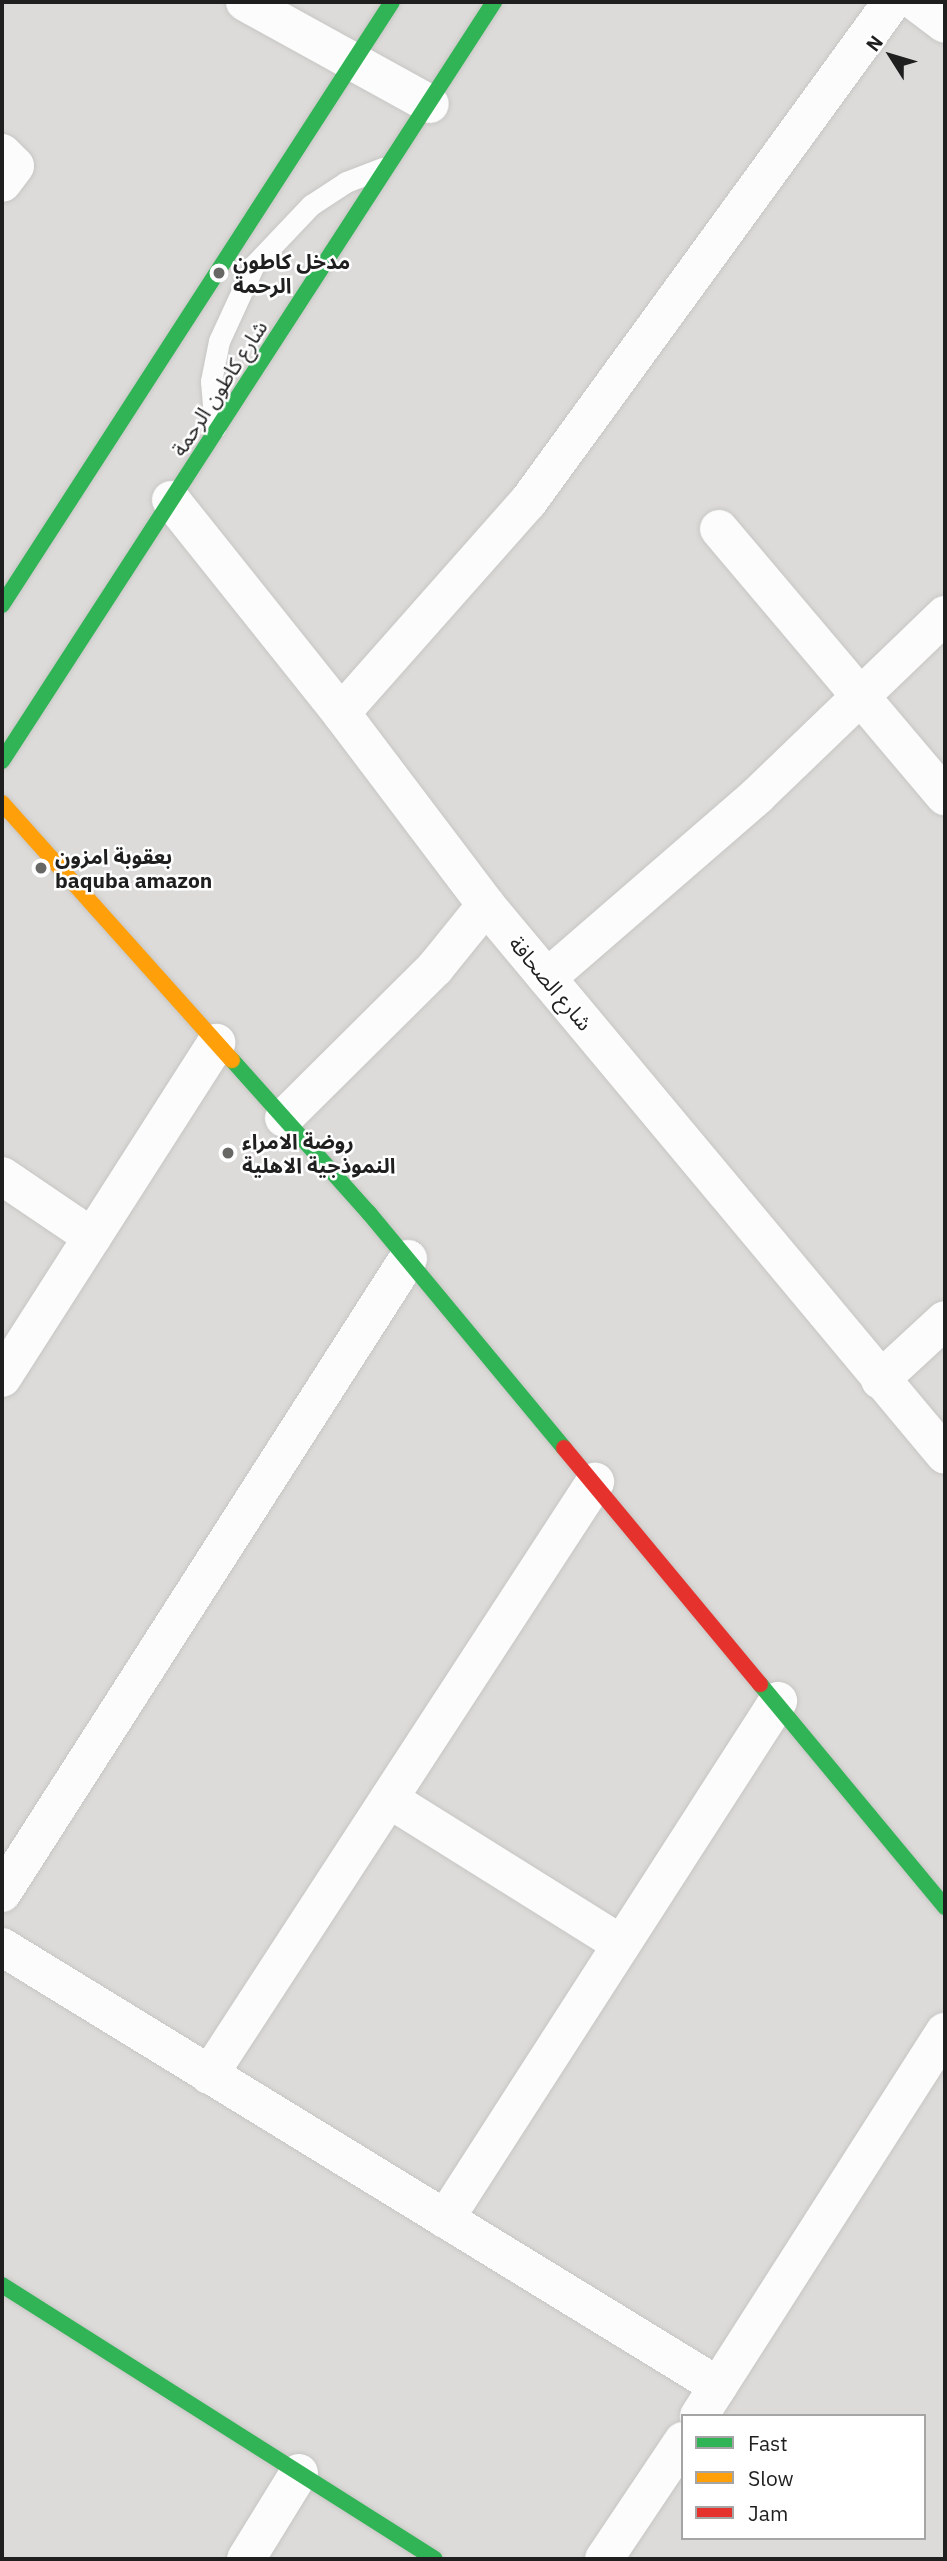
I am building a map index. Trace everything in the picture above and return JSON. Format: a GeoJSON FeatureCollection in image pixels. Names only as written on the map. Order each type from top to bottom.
{"type":"FeatureCollection","features":[{"type":"Feature","properties":{"kind":"street"},"geometry":{"type":"LineString","coordinates":[[245,2],[430,104]]}},
{"type":"Feature","properties":{"kind":"street"},"geometry":{"type":"LineString","coordinates":[[2,605],[391,2]]}},
{"type":"Feature","properties":{"kind":"street","name":"شارع كاطون الرحمة"},"geometry":{"type":"LineString","coordinates":[[2,761],[494,2]]}},
{"type":"Feature","properties":{"kind":"street"},"geometry":{"type":"LineString","coordinates":[[341,713],[528,502],[892,2]]}},
{"type":"Feature","properties":{"kind":"street"},"geometry":{"type":"LineString","coordinates":[[916,2],[945,24]]}},
{"type":"Feature","properties":{"kind":"street"},"geometry":{"type":"LineString","coordinates":[[2,153],[15,166],[2,183]]}},
{"type":"Feature","properties":{"kind":"street","name":"شارع الصحافة"},"geometry":{"type":"LineString","coordinates":[[171,500],[341,713],[486,905],[945,1455]]}},
{"type":"Feature","properties":{"kind":"street"},"geometry":{"type":"LineString","coordinates":[[719,529],[945,796]]}},
{"type":"Feature","properties":{"kind":"street"},"geometry":{"type":"LineString","coordinates":[[547,978],[758,795],[945,615]]}},
{"type":"Feature","properties":{"kind":"street"},"geometry":{"type":"LineString","coordinates":[[2,803],[408,1259],[778,1701],[945,1907]]}},
{"type":"Feature","properties":{"kind":"street"},"geometry":{"type":"LineString","coordinates":[[284,1118],[435,968],[486,905]]}},
{"type":"Feature","properties":{"kind":"street"},"geometry":{"type":"LineString","coordinates":[[2,1378],[216,1043]]}},
{"type":"Feature","properties":{"kind":"street"},"geometry":{"type":"LineString","coordinates":[[2,1176],[92,1237]]}},
{"type":"Feature","properties":{"kind":"street"},"geometry":{"type":"LineString","coordinates":[[2,1893],[408,1259]]}},
{"type":"Feature","properties":{"kind":"street"},"geometry":{"type":"LineString","coordinates":[[880,1380],[945,1320]]}},
{"type":"Feature","properties":{"kind":"street"},"geometry":{"type":"LineString","coordinates":[[209,2075],[595,1482]]}},
{"type":"Feature","properties":{"kind":"street"},"geometry":{"type":"LineString","coordinates":[[445,2219],[778,1701]]}},
{"type":"Feature","properties":{"kind":"street"},"geometry":{"type":"LineString","coordinates":[[389,1799],[621,1944]]}},
{"type":"Feature","properties":{"kind":"street"},"geometry":{"type":"LineString","coordinates":[[2,1947],[445,2219],[708,2401],[945,2032]]}},
{"type":"Feature","properties":{"kind":"street"},"geometry":{"type":"LineString","coordinates":[[2,2285],[435,2559]]}},
{"type":"Feature","properties":{"kind":"street"},"geometry":{"type":"LineString","coordinates":[[604,2559],[681,2444]]}},
{"type":"Feature","properties":{"kind":"street"},"geometry":{"type":"LineString","coordinates":[[246,2559],[299,2473]]}},
{"type":"Feature","properties":{"kind":"lane"},"geometry":{"type":"LineString","coordinates":[[215,430],[211,381],[219,341],[254,265],[312,205],[346,182],[391,164]]}},
{"type":"Feature","properties":{"kind":"shaded area"},"geometry":{"type":"Polygon","coordinates":[[[2,2],[945,2],[945,2559],[2,2559],[2,2]]]}},
{"type":"Feature","properties":{"kind":"traffic: fast"},"geometry":{"type":"LineString","coordinates":[[2,605],[392,2]]}},
{"type":"Feature","properties":{"kind":"traffic: fast"},"geometry":{"type":"LineString","coordinates":[[2,761],[494,2]]}},
{"type":"Feature","properties":{"kind":"traffic: fast"},"geometry":{"type":"LineString","coordinates":[[232,1060],[369,1213],[564,1448]]}},
{"type":"Feature","properties":{"kind":"traffic: fast"},"geometry":{"type":"LineString","coordinates":[[760,1684],[945,1907]]}},
{"type":"Feature","properties":{"kind":"traffic: fast"},"geometry":{"type":"LineString","coordinates":[[2,2285],[435,2559]]}},
{"type":"Feature","properties":{"kind":"traffic: slow"},"geometry":{"type":"LineString","coordinates":[[2,803],[232,1060]]}},
{"type":"Feature","properties":{"kind":"traffic: jam"},"geometry":{"type":"LineString","coordinates":[[564,1448],[760,1684]]}},
{"type":"Feature","properties":{"kind":"place","name":"مدخل كاطون الرحمة"},"geometry":{"type":"Point","coordinates":[219,273]}},
{"type":"Feature","properties":{"kind":"place","name":"بعقوبة امزون baquba amazon"},"geometry":{"type":"Point","coordinates":[41,868]}},
{"type":"Feature","properties":{"kind":"place","name":"روضة الامراء النموذجية الاهلية"},"geometry":{"type":"Point","coordinates":[228,1153]}}]}
